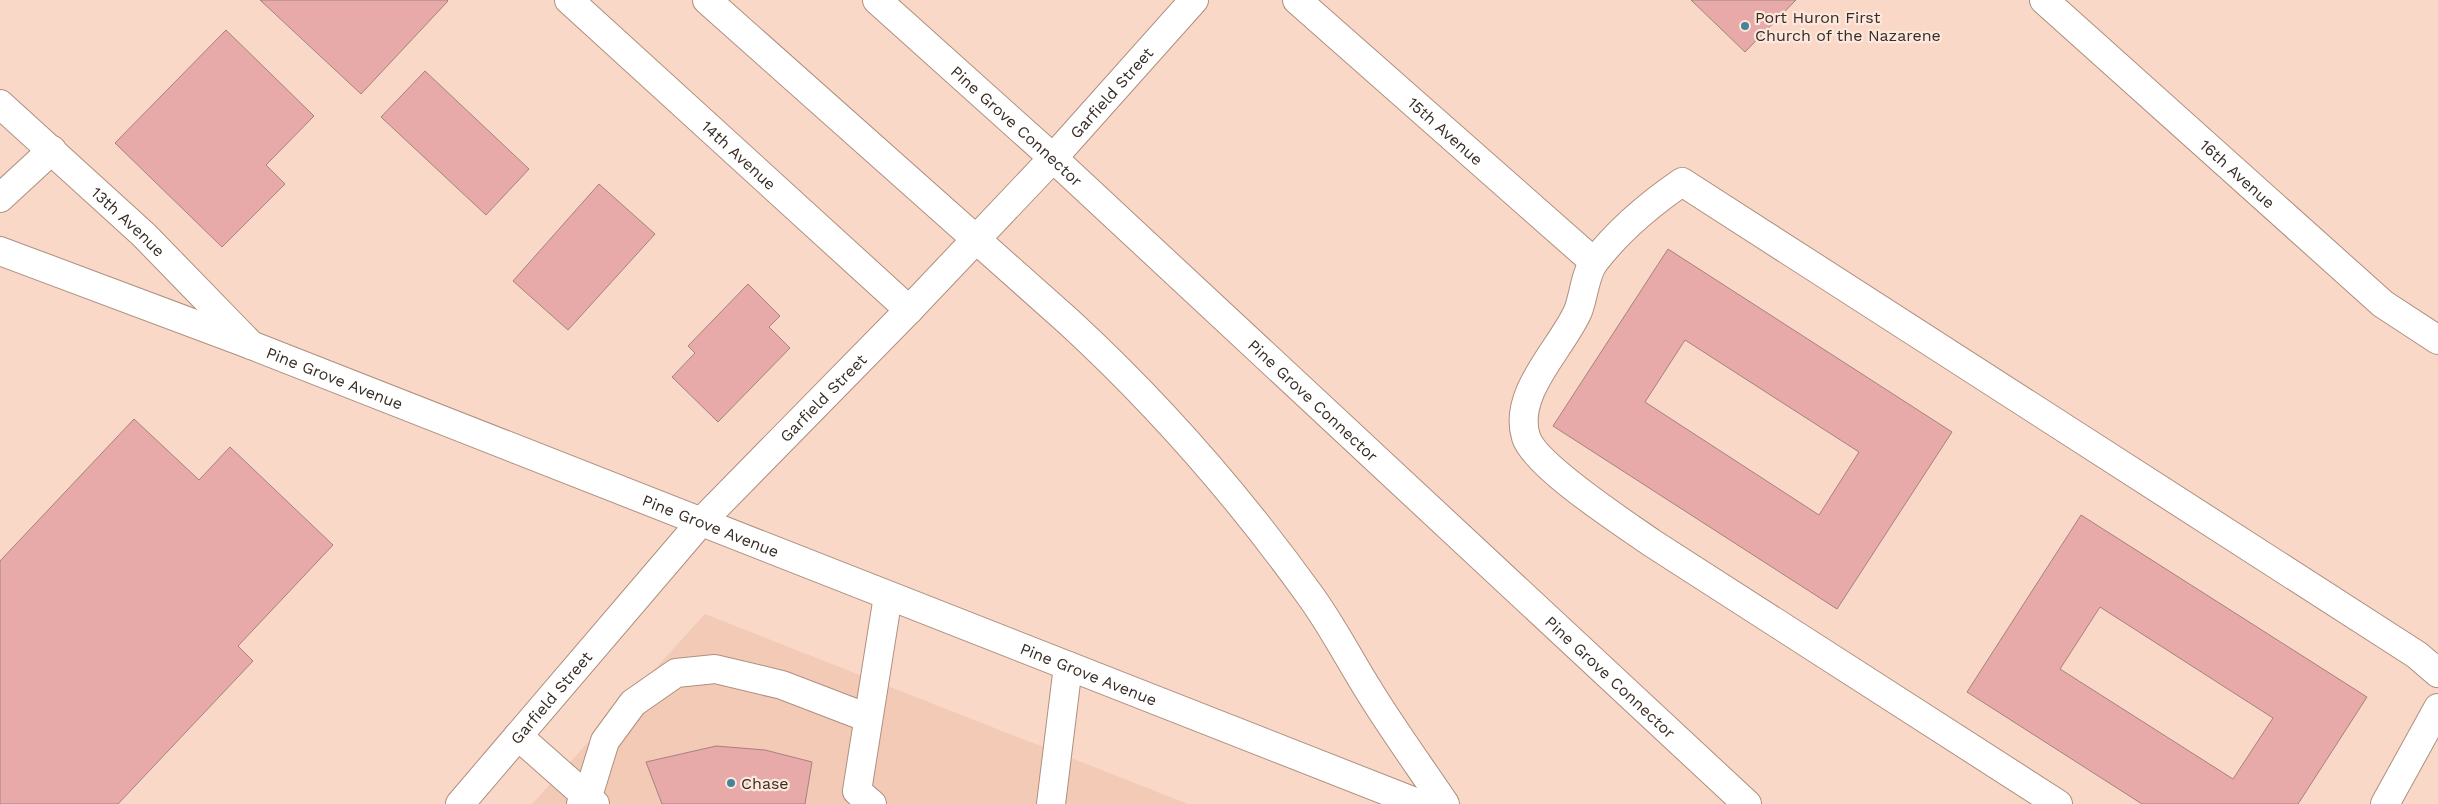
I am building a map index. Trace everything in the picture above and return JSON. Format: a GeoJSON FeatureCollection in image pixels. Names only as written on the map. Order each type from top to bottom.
{"type":"FeatureCollection","features":[{"type":"Feature","properties":{"kind":"main road","name":"14th Avenue"},"geometry":{"type":"LineString","coordinates":[[569,0],[909,310]]}},
{"type":"Feature","properties":{"kind":"main road"},"geometry":{"type":"LineString","coordinates":[[707,0],[976,238],[1127,376],[1245,507],[1311,596],[1372,695],[1425,804]]}},
{"type":"Feature","properties":{"kind":"main road","name":"Pine Grove Connector"},"geometry":{"type":"LineString","coordinates":[[877,0],[1053,158],[1747,804]]}},
{"type":"Feature","properties":{"kind":"main road","name":"Garfield Street"},"geometry":{"type":"LineString","coordinates":[[460,804],[700,522],[909,310],[1053,158],[1194,0]]}},
{"type":"Feature","properties":{"kind":"main road","name":"15th Avenue"},"geometry":{"type":"LineString","coordinates":[[1297,0],[1594,262]]}},
{"type":"Feature","properties":{"kind":"main road","name":"16th Avenue"},"geometry":{"type":"LineString","coordinates":[[2044,0],[2383,304],[2438,340]]}},
{"type":"Feature","properties":{"kind":"main road","name":"13th Avenue"},"geometry":{"type":"LineString","coordinates":[[0,104],[144,235],[251,345]]}},
{"type":"Feature","properties":{"kind":"main road"},"geometry":{"type":"LineString","coordinates":[[0,198],[52,150]]}},
{"type":"Feature","properties":{"kind":"main road"},"geometry":{"type":"LineString","coordinates":[[2058,804],[1652,543],[1605,510],[1539,458],[1526,437],[1524,414],[1530,393],[1577,312],[1594,262],[1650,204],[1682,182],[2417,655],[2438,673]]}},
{"type":"Feature","properties":{"kind":"main road","name":"Pine Grove Avenue"},"geometry":{"type":"LineString","coordinates":[[0,251],[251,345],[888,596],[1425,804]]}},
{"type":"Feature","properties":{"kind":"main road"},"geometry":{"type":"LineString","coordinates":[[858,800],[868,718],[888,596]]}},
{"type":"Feature","properties":{"kind":"main road"},"geometry":{"type":"LineString","coordinates":[[1051,804],[1068,666]]}},
{"type":"Feature","properties":{"kind":"main road"},"geometry":{"type":"LineString","coordinates":[[518,736],[588,801],[605,740],[633,703],[676,673],[715,669],[782,685],[868,718]]}},
{"type":"Feature","properties":{"kind":"main road"},"geometry":{"type":"LineString","coordinates":[[2385,804],[2438,708]]}},
{"type":"Feature","properties":{"kind":"shaded area"},"geometry":{"type":"Polygon","coordinates":[[[705,614],[1188,804],[532,804],[705,614]]]}},
{"type":"Feature","properties":{"kind":"building"},"geometry":{"type":"Polygon","coordinates":[[[260,0],[447,0],[448,1],[361,94],[260,0]]]}},
{"type":"Feature","properties":{"kind":"building","name":"Port Huron First Church of the Nazarene"},"geometry":{"type":"Polygon","coordinates":[[[1691,0],[1796,0],[1745,52],[1691,0]]]}},
{"type":"Feature","properties":{"kind":"building"},"geometry":{"type":"Polygon","coordinates":[[[226,30],[314,116],[266,165],[285,184],[222,247],[115,143],[226,30]]]}},
{"type":"Feature","properties":{"kind":"building"},"geometry":{"type":"Polygon","coordinates":[[[425,71],[529,169],[486,215],[381,117],[425,71]]]}},
{"type":"Feature","properties":{"kind":"building"},"geometry":{"type":"Polygon","coordinates":[[[599,184],[655,234],[568,330],[513,281],[599,184]]]}},
{"type":"Feature","properties":{"kind":"building"},"geometry":{"type":"Polygon","coordinates":[[[1668,249],[1952,432],[1837,609],[1553,426],[1668,249]],[[1685,340],[1645,402],[1819,515],[1859,452],[1685,340]]]}},
{"type":"Feature","properties":{"kind":"building"},"geometry":{"type":"Polygon","coordinates":[[[748,284],[780,316],[769,327],[790,348],[718,422],[672,377],[695,353],[688,346],[748,284]]]}},
{"type":"Feature","properties":{"kind":"building"},"geometry":{"type":"Polygon","coordinates":[[[134,419],[199,480],[230,447],[333,545],[238,646],[253,661],[118,804],[0,804],[0,561],[134,419]]]}},
{"type":"Feature","properties":{"kind":"building"},"geometry":{"type":"Polygon","coordinates":[[[2081,515],[2367,697],[2298,804],[2142,804],[1967,692],[2081,515]],[[2100,607],[2060,669],[2233,779],[2273,718],[2100,607]]]}},
{"type":"Feature","properties":{"kind":"building","name":"Chase"},"geometry":{"type":"Polygon","coordinates":[[[716,746],[765,750],[812,762],[805,804],[662,804],[646,762],[716,746]]]}},
{"type":"Feature","properties":{"kind":"place","name":"Port Huron First Church of the Nazarene"},"geometry":{"type":"Point","coordinates":[1745,26]}},
{"type":"Feature","properties":{"kind":"place","name":"Chase"},"geometry":{"type":"Point","coordinates":[731,783]}}]}
